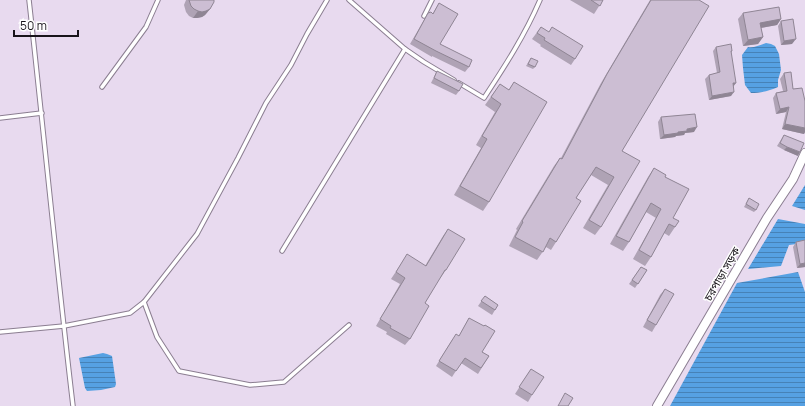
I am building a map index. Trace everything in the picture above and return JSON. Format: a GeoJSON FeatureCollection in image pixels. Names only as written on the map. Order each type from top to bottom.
{"type":"FeatureCollection","features":[{"type":"Feature","properties":{"kind":"street","name":"চরপাড়া সড়ক"},"geometry":{"type":"LineString","coordinates":[[657,406],[767,218],[793,179],[805,153]]}},
{"type":"Feature","properties":{"kind":"lane"},"geometry":{"type":"LineString","coordinates":[[29,0],[73,406]]}},
{"type":"Feature","properties":{"kind":"lane"},"geometry":{"type":"LineString","coordinates":[[102,87],[146,27],[158,0]]}},
{"type":"Feature","properties":{"kind":"lane"},"geometry":{"type":"LineString","coordinates":[[0,332],[64,326],[130,313],[144,302],[197,234],[266,103],[291,65],[327,0]]}},
{"type":"Feature","properties":{"kind":"lane"},"geometry":{"type":"LineString","coordinates":[[349,0],[405,49],[484,98],[519,43],[540,0]]}},
{"type":"Feature","properties":{"kind":"lane"},"geometry":{"type":"LineString","coordinates":[[424,16],[432,0]]}},
{"type":"Feature","properties":{"kind":"lane"},"geometry":{"type":"LineString","coordinates":[[282,251],[405,49]]}},
{"type":"Feature","properties":{"kind":"lane"},"geometry":{"type":"LineString","coordinates":[[0,118],[42,113]]}},
{"type":"Feature","properties":{"kind":"lane"},"geometry":{"type":"LineString","coordinates":[[144,302],[157,337],[179,371],[250,385],[284,382],[349,325]]}},
{"type":"Feature","properties":{"kind":"water"},"geometry":{"type":"Polygon","coordinates":[[[766,43],[775,46],[779,54],[781,70],[778,80],[778,87],[765,92],[751,93],[745,85],[742,55],[748,47],[755,47],[766,43]]]}},
{"type":"Feature","properties":{"kind":"water"},"geometry":{"type":"Polygon","coordinates":[[[805,185],[805,210],[792,206],[805,185]]]}},
{"type":"Feature","properties":{"kind":"water"},"geometry":{"type":"Polygon","coordinates":[[[778,219],[805,224],[805,243],[789,245],[781,266],[748,269],[778,219]]]}},
{"type":"Feature","properties":{"kind":"water"},"geometry":{"type":"Polygon","coordinates":[[[798,272],[805,292],[805,406],[670,406],[737,283],[798,272]]]}},
{"type":"Feature","properties":{"kind":"water"},"geometry":{"type":"Polygon","coordinates":[[[103,353],[112,356],[116,384],[115,387],[87,391],[85,388],[79,358],[103,353]]]}},
{"type":"Feature","properties":{"kind":"building"},"geometry":{"type":"Polygon","coordinates":[[[189,0],[214,0],[214,2],[210,9],[202,12],[194,9],[189,0]]]}},
{"type":"Feature","properties":{"kind":"building"},"geometry":{"type":"Polygon","coordinates":[[[591,0],[603,0],[600,6],[591,0]]]}},
{"type":"Feature","properties":{"kind":"building"},"geometry":{"type":"Polygon","coordinates":[[[651,0],[699,0],[709,6],[622,151],[640,161],[601,227],[589,220],[614,177],[596,167],[576,198],[581,201],[556,242],[550,238],[543,252],[515,237],[523,222],[522,221],[560,158],[562,159],[607,74],[651,0]]]}},
{"type":"Feature","properties":{"kind":"building"},"geometry":{"type":"Polygon","coordinates":[[[439,3],[458,14],[440,44],[472,60],[469,67],[414,39],[428,13],[431,12],[433,14],[439,3]]]}},
{"type":"Feature","properties":{"kind":"building"},"geometry":{"type":"Polygon","coordinates":[[[779,7],[781,19],[760,23],[763,37],[748,40],[743,13],[779,7]]]}},
{"type":"Feature","properties":{"kind":"building"},"geometry":{"type":"Polygon","coordinates":[[[793,19],[796,39],[784,41],[781,21],[793,19]]]}},
{"type":"Feature","properties":{"kind":"building"},"geometry":{"type":"Polygon","coordinates":[[[541,27],[549,32],[552,27],[583,46],[575,59],[544,40],[545,38],[537,33],[541,27]]]}},
{"type":"Feature","properties":{"kind":"building"},"geometry":{"type":"Polygon","coordinates":[[[731,44],[736,83],[733,83],[734,92],[712,96],[709,75],[720,72],[716,47],[731,44]]]}},
{"type":"Feature","properties":{"kind":"building"},"geometry":{"type":"Polygon","coordinates":[[[531,58],[538,61],[535,67],[528,64],[531,58]]]}},
{"type":"Feature","properties":{"kind":"building"},"geometry":{"type":"Polygon","coordinates":[[[437,71],[463,84],[459,91],[434,78],[437,71]]]}},
{"type":"Feature","properties":{"kind":"building"},"geometry":{"type":"Polygon","coordinates":[[[791,72],[793,89],[802,88],[805,101],[805,128],[785,124],[789,107],[780,109],[776,93],[787,91],[784,73],[791,72]]]}},
{"type":"Feature","properties":{"kind":"building"},"geometry":{"type":"Polygon","coordinates":[[[514,82],[547,102],[489,202],[460,186],[487,139],[482,136],[501,104],[491,97],[500,84],[509,90],[514,82]]]}},
{"type":"Feature","properties":{"kind":"building"},"geometry":{"type":"Polygon","coordinates":[[[695,114],[697,127],[687,129],[687,131],[664,135],[661,117],[695,114]]]}},
{"type":"Feature","properties":{"kind":"building"},"geometry":{"type":"Polygon","coordinates":[[[784,135],[804,143],[800,152],[780,143],[784,135]]]}},
{"type":"Feature","properties":{"kind":"building"},"geometry":{"type":"Polygon","coordinates":[[[654,168],[666,175],[665,177],[689,189],[673,218],[679,221],[675,227],[669,224],[651,257],[639,250],[661,209],[651,203],[629,242],[616,236],[654,168]]]}},
{"type":"Feature","properties":{"kind":"building"},"geometry":{"type":"Polygon","coordinates":[[[749,198],[759,204],[756,210],[746,204],[749,198]]]}},
{"type":"Feature","properties":{"kind":"building"},"geometry":{"type":"Polygon","coordinates":[[[448,229],[465,239],[425,303],[429,306],[410,339],[390,328],[391,326],[380,319],[405,278],[396,272],[407,254],[426,266],[448,229]]]}},
{"type":"Feature","properties":{"kind":"building"},"geometry":{"type":"Polygon","coordinates":[[[805,240],[805,263],[800,264],[796,242],[805,240]]]}},
{"type":"Feature","properties":{"kind":"building"},"geometry":{"type":"Polygon","coordinates":[[[641,267],[647,270],[638,284],[632,280],[641,267]]]}},
{"type":"Feature","properties":{"kind":"building"},"geometry":{"type":"Polygon","coordinates":[[[665,289],[674,294],[656,325],[647,320],[665,289]]]}},
{"type":"Feature","properties":{"kind":"building"},"geometry":{"type":"Polygon","coordinates":[[[485,296],[498,305],[495,310],[481,301],[485,296]]]}},
{"type":"Feature","properties":{"kind":"building"},"geometry":{"type":"Polygon","coordinates":[[[469,318],[495,331],[482,352],[489,356],[481,368],[465,358],[456,371],[439,361],[456,334],[459,336],[469,318]]]}},
{"type":"Feature","properties":{"kind":"building"},"geometry":{"type":"Polygon","coordinates":[[[531,369],[544,377],[532,395],[519,387],[531,369]]]}},
{"type":"Feature","properties":{"kind":"building"},"geometry":{"type":"Polygon","coordinates":[[[565,393],[573,398],[568,406],[558,406],[565,393]]]}}]}
